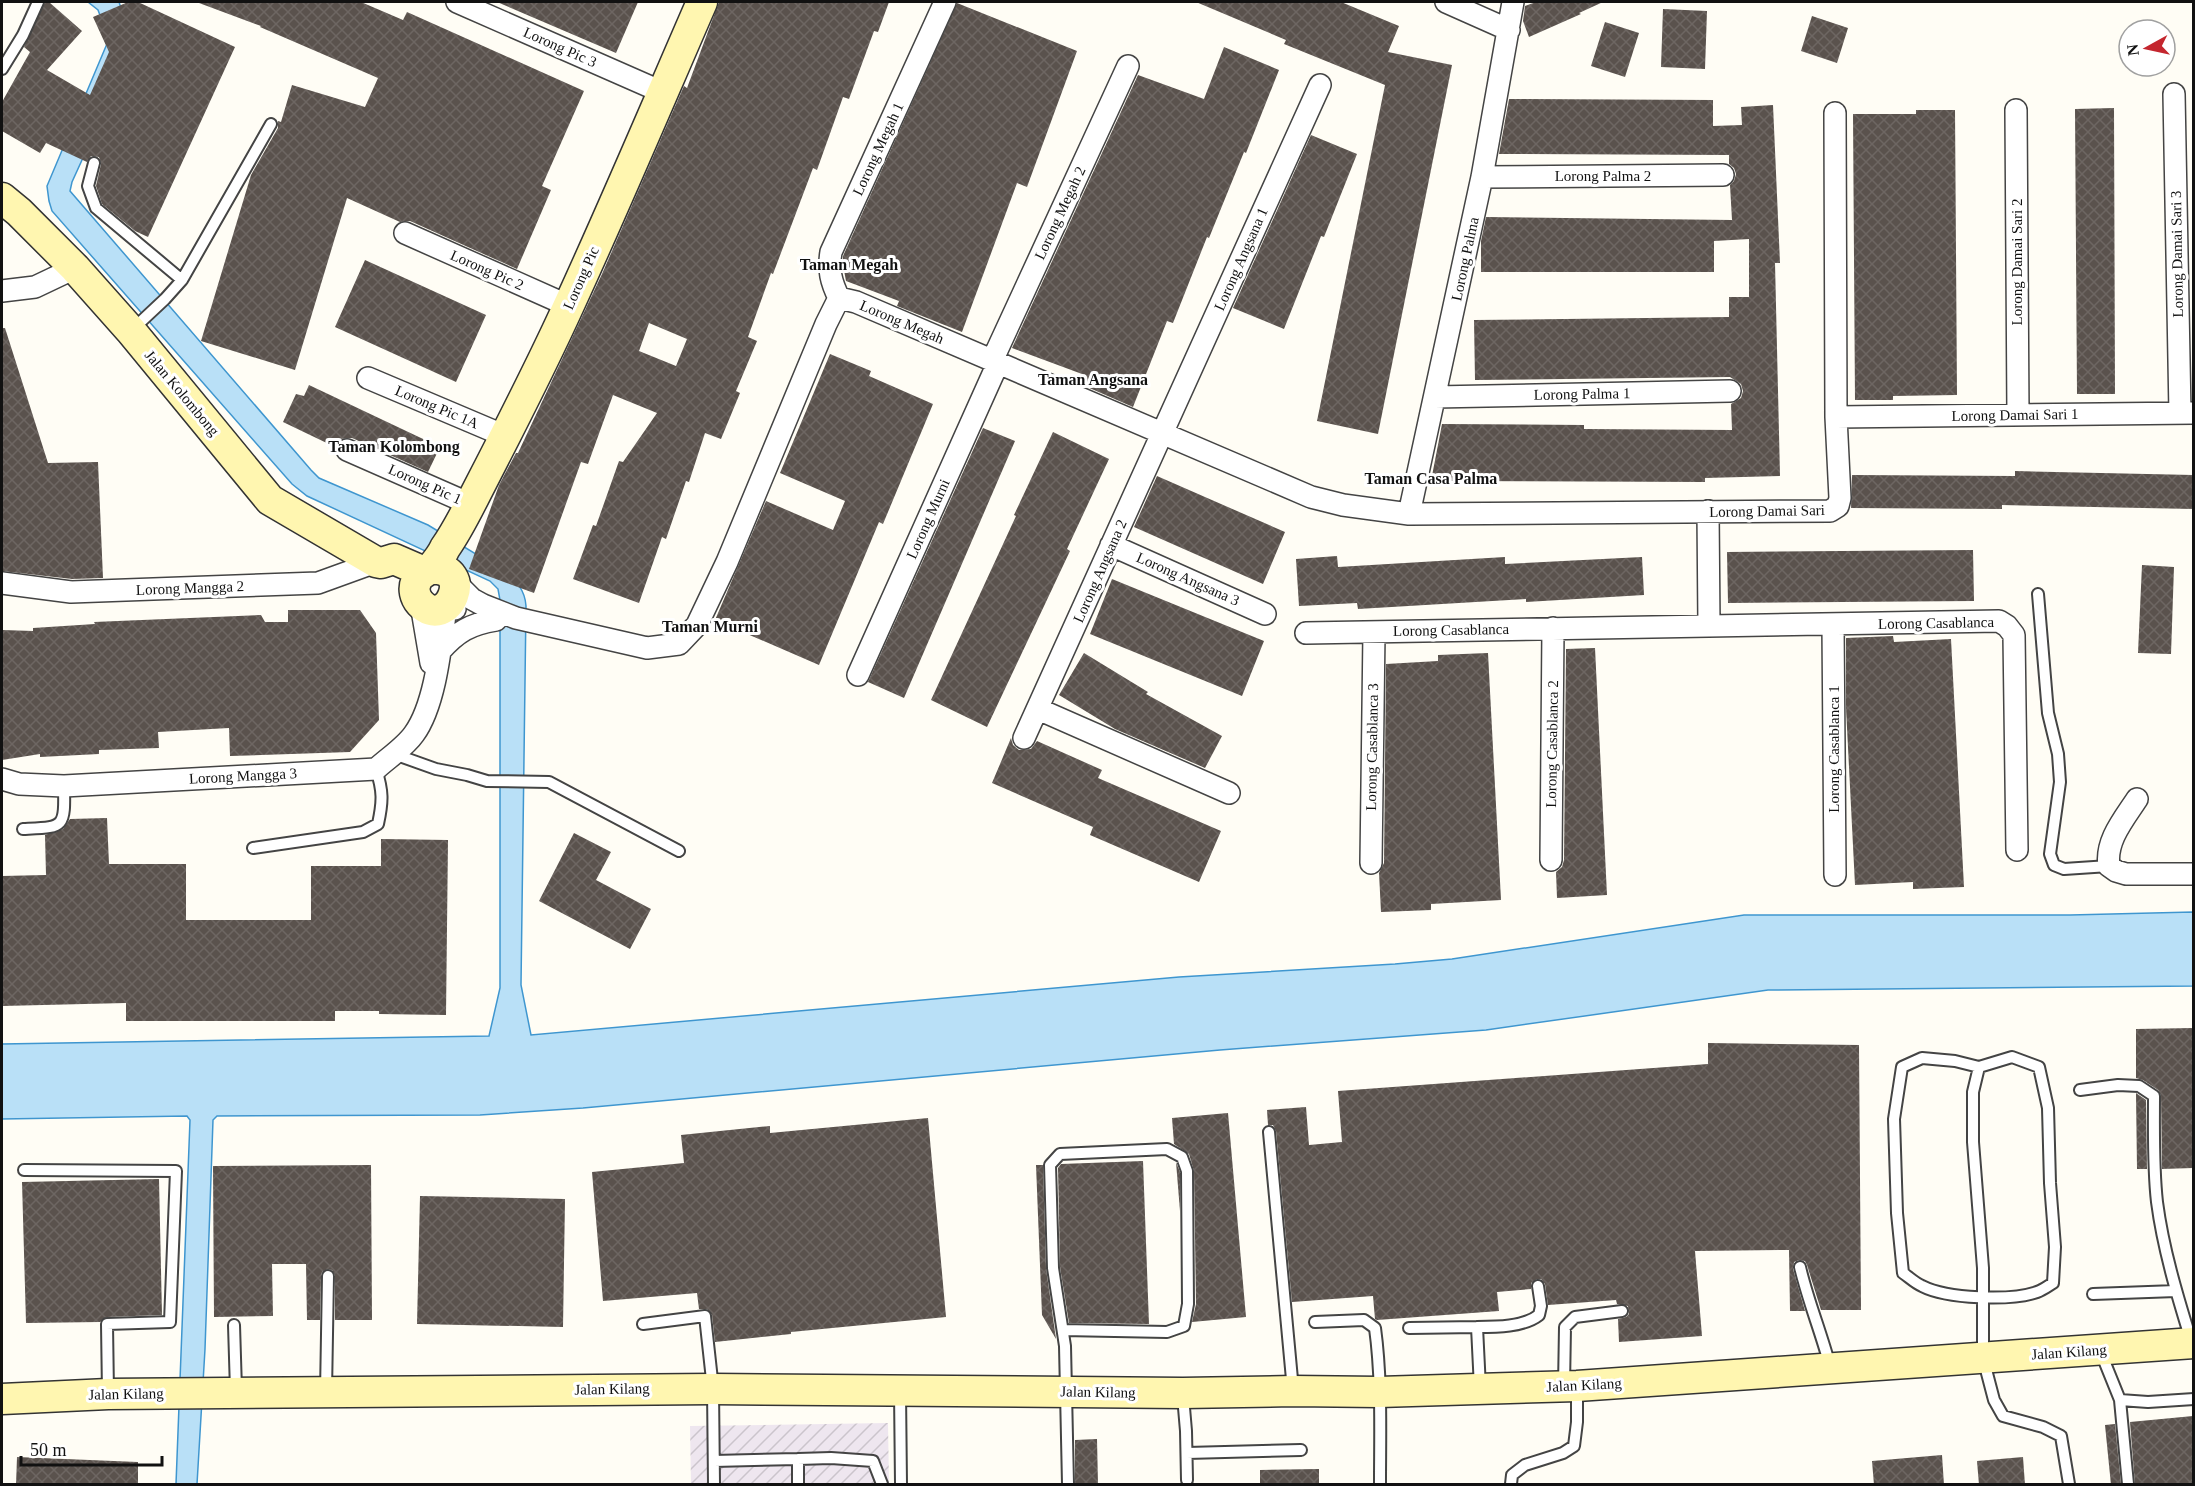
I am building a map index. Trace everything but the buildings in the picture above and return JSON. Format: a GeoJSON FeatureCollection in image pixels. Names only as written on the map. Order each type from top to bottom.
{"type":"FeatureCollection","features":[{"type":"Feature","properties":{"kind":"street","name":"Lorong Pic 3"},"geometry":{"type":"LineString","coordinates":[[457,2],[662,92]]}},
{"type":"Feature","properties":{"kind":"street","name":"Lorong Pic"},"geometry":{"type":"LineString","coordinates":[[441,568],[569,306],[702,2]]}},
{"type":"Feature","properties":{"kind":"street","name":"Lorong Megah 1"},"geometry":{"type":"LineString","coordinates":[[839,298],[832,283],[829,267],[831,252],[945,2]]}},
{"type":"Feature","properties":{"kind":"street"},"geometry":{"type":"LineString","coordinates":[[1446,2],[1509,30]]}},
{"type":"Feature","properties":{"kind":"street","name":"Lorong Palma"},"geometry":{"type":"LineString","coordinates":[[1409,514],[1482,177],[1513,2]]}},
{"type":"Feature","properties":{"kind":"street","name":"Lorong Megah 2"},"geometry":{"type":"LineString","coordinates":[[995,362],[1128,66]]}},
{"type":"Feature","properties":{"kind":"street","name":"Lorong Angsana 1"},"geometry":{"type":"LineString","coordinates":[[1162,433],[1320,85]]}},
{"type":"Feature","properties":{"kind":"street","name":"Lorong Damai Sari 3"},"geometry":{"type":"LineString","coordinates":[[2174,94],[2187,413]]}},
{"type":"Feature","properties":{"kind":"street","name":"Lorong Damai Sari 2"},"geometry":{"type":"LineString","coordinates":[[2016,110],[2018,415]]}},
{"type":"Feature","properties":{"kind":"street","name":"Lorong Damai Sari"},"geometry":{"type":"LineString","coordinates":[[1409,514],[1830,511],[1838,506],[1840,498],[1836,417],[1835,112]]}},
{"type":"Feature","properties":{"kind":"street","name":"Lorong Palma 2"},"geometry":{"type":"LineString","coordinates":[[1482,177],[1723,176]]}},
{"type":"Feature","properties":{"kind":"street","name":"Jalan Kolombong"},"geometry":{"type":"LineString","coordinates":[[2,198],[138,324],[270,500],[379,562],[384,574],[441,568]]}},
{"type":"Feature","properties":{"kind":"street","name":"Lorong Pic 2"},"geometry":{"type":"LineString","coordinates":[[405,233],[569,306]]}},
{"type":"Feature","properties":{"kind":"street"},"geometry":{"type":"LineString","coordinates":[[2,291],[35,287],[75,268]]}},
{"type":"Feature","properties":{"kind":"street","name":"Lorong Megah"},"geometry":{"type":"LineString","coordinates":[[441,568],[472,599],[510,617],[647,648],[679,644],[697,626],[727,562],[826,324],[839,298],[856,302],[1311,497],[1343,506],[1409,514]]}},
{"type":"Feature","properties":{"kind":"street","name":"Lorong Murni"},"geometry":{"type":"LineString","coordinates":[[858,675],[995,362]]}},
{"type":"Feature","properties":{"kind":"street","name":"Lorong Pic 1A"},"geometry":{"type":"LineString","coordinates":[[368,378],[505,436]]}},
{"type":"Feature","properties":{"kind":"street","name":"Lorong Palma 1"},"geometry":{"type":"LineString","coordinates":[[1435,397],[1730,391]]}},
{"type":"Feature","properties":{"kind":"street","name":"Lorong Damai Sari 1"},"geometry":{"type":"LineString","coordinates":[[1836,417],[2187,413]]}},
{"type":"Feature","properties":{"kind":"street","name":"Lorong Angsana 2"},"geometry":{"type":"LineString","coordinates":[[1024,738],[1162,433]]}},
{"type":"Feature","properties":{"kind":"street","name":"Lorong Pic 1"},"geometry":{"type":"LineString","coordinates":[[347,450],[441,568]]}},
{"type":"Feature","properties":{"kind":"street"},"geometry":{"type":"LineString","coordinates":[[1708,512],[1709,626]]}},
{"type":"Feature","properties":{"kind":"street","name":"Lorong Angsana 3"},"geometry":{"type":"LineString","coordinates":[[1112,545],[1265,614]]}},
{"type":"Feature","properties":{"kind":"street","name":"Lorong Mangga 2"},"geometry":{"type":"LineString","coordinates":[[2,583],[71,592],[318,584],[379,562]]}},
{"type":"Feature","properties":{"kind":"street"},"geometry":{"type":"LineString","coordinates":[[376,769],[414,735],[425,715],[440,651],[441,568]]}},
{"type":"Feature","properties":{"kind":"street"},"geometry":{"type":"LineString","coordinates":[[433,681],[441,568]]}},
{"type":"Feature","properties":{"kind":"street"},"geometry":{"type":"LineString","coordinates":[[440,651],[461,631],[476,623],[510,617]]}},
{"type":"Feature","properties":{"kind":"street","name":"Lorong Casablanca"},"geometry":{"type":"LineString","coordinates":[[1306,633],[2000,621],[2014,635],[2017,850]]}},
{"type":"Feature","properties":{"kind":"street","name":"Lorong Casablanca 1"},"geometry":{"type":"LineString","coordinates":[[1833,624],[1835,875]]}},
{"type":"Feature","properties":{"kind":"street","name":"Lorong Casablanca 2"},"geometry":{"type":"LineString","coordinates":[[1551,860],[1554,628]]}},
{"type":"Feature","properties":{"kind":"street","name":"Lorong Casablanca 3"},"geometry":{"type":"LineString","coordinates":[[1371,863],[1374,632]]}},
{"type":"Feature","properties":{"kind":"street"},"geometry":{"type":"LineString","coordinates":[[1038,709],[1229,794]]}},
{"type":"Feature","properties":{"kind":"street","name":"Lorong Mangga 3"},"geometry":{"type":"LineString","coordinates":[[2,779],[19,784],[64,786],[376,769]]}},
{"type":"Feature","properties":{"kind":"street"},"geometry":{"type":"LineString","coordinates":[[2137,799],[2120,825],[2111,845],[2108,857],[2109,866],[2126,874],[2193,874]]}},
{"type":"Feature","properties":{"kind":"street","name":"Jalan Kilang"},"geometry":{"type":"LineString","coordinates":[[2,1399],[108,1394],[713,1389],[1183,1393],[1379,1392],[1570,1386],[2193,1343]]}},
{"type":"Feature","properties":{"kind":"lane"},"geometry":{"type":"LineString","coordinates":[[2,69],[23,35],[38,2]]}},
{"type":"Feature","properties":{"kind":"lane"},"geometry":{"type":"LineString","coordinates":[[138,324],[182,280],[271,124]]}},
{"type":"Feature","properties":{"kind":"lane"},"geometry":{"type":"LineString","coordinates":[[94,163],[88,186],[96,208],[182,280]]}},
{"type":"Feature","properties":{"kind":"lane"},"geometry":{"type":"LineString","coordinates":[[2038,594],[2048,713],[2058,754],[2060,782],[2050,854],[2054,866],[2064,869],[2109,866]]}},
{"type":"Feature","properties":{"kind":"lane"},"geometry":{"type":"LineString","coordinates":[[393,754],[436,769],[487,781],[549,782],[679,851]]}},
{"type":"Feature","properties":{"kind":"lane"},"geometry":{"type":"LineString","coordinates":[[253,848],[363,832],[378,824],[383,801],[376,769]]}},
{"type":"Feature","properties":{"kind":"lane"},"geometry":{"type":"LineString","coordinates":[[23,829],[50,828],[62,822],[65,806],[64,786]]}},
{"type":"Feature","properties":{"kind":"lane"},"geometry":{"type":"LineString","coordinates":[[2012,1057],[2039,1067],[2048,1108],[2055,1247],[2053,1283],[2039,1292],[2019,1296],[1982,1296],[1955,1295],[1923,1287],[1903,1273],[1894,1119],[1902,1067],[1922,1058],[1955,1061],[1979,1067],[2012,1057]]}},
{"type":"Feature","properties":{"kind":"lane"},"geometry":{"type":"LineString","coordinates":[[1979,1067],[1973,1092],[1973,1142],[1983,1268],[1983,1358],[1994,1400],[2003,1416],[2043,1427],[2061,1436],[2069,1485]]}},
{"type":"Feature","properties":{"kind":"lane"},"geometry":{"type":"LineString","coordinates":[[2080,1090],[2118,1085],[2139,1086],[2154,1096],[2157,1203],[2176,1291],[2193,1343]]}},
{"type":"Feature","properties":{"kind":"lane"},"geometry":{"type":"LineString","coordinates":[[1269,1132],[1293,1391]]}},
{"type":"Feature","properties":{"kind":"lane"},"geometry":{"type":"LineString","coordinates":[[1063,1330],[1167,1332],[1184,1326],[1188,1304],[1188,1182],[1182,1157],[1167,1149],[1060,1154],[1050,1165],[1053,1268],[1063,1330],[1068,1485]]}},
{"type":"Feature","properties":{"kind":"lane"},"geometry":{"type":"LineString","coordinates":[[24,1170],[176,1171],[170,1322],[106,1324],[108,1394]]}},
{"type":"Feature","properties":{"kind":"lane"},"geometry":{"type":"LineString","coordinates":[[1800,1267],[1809,1303],[1821,1332],[1831,1369]]}},
{"type":"Feature","properties":{"kind":"lane"},"geometry":{"type":"LineString","coordinates":[[326,1392],[328,1276]]}},
{"type":"Feature","properties":{"kind":"lane"},"geometry":{"type":"LineString","coordinates":[[1409,1328],[1494,1327],[1533,1320],[1539,1315],[1541,1306],[1538,1286]]}},
{"type":"Feature","properties":{"kind":"lane"},"geometry":{"type":"LineString","coordinates":[[2093,1294],[2176,1291]]}},
{"type":"Feature","properties":{"kind":"lane"},"geometry":{"type":"LineString","coordinates":[[1511,1485],[1512,1475],[1525,1465],[1563,1453],[1574,1446],[1577,1422],[1570,1386],[1565,1327],[1575,1317],[1622,1311]]}},
{"type":"Feature","properties":{"kind":"lane"},"geometry":{"type":"LineString","coordinates":[[643,1324],[705,1316],[713,1389],[714,1485]]}},
{"type":"Feature","properties":{"kind":"lane"},"geometry":{"type":"LineString","coordinates":[[1315,1322],[1364,1320],[1375,1328],[1378,1349],[1380,1485]]}},
{"type":"Feature","properties":{"kind":"lane"},"geometry":{"type":"LineString","coordinates":[[223,1394],[234,1325]]}},
{"type":"Feature","properties":{"kind":"lane"},"geometry":{"type":"LineString","coordinates":[[1477,1327],[1480,1389]]}},
{"type":"Feature","properties":{"kind":"lane"},"geometry":{"type":"LineString","coordinates":[[2099,1350],[2120,1400],[2128,1485]]}},
{"type":"Feature","properties":{"kind":"lane"},"geometry":{"type":"LineString","coordinates":[[900,1389],[901,1485]]}},
{"type":"Feature","properties":{"kind":"lane"},"geometry":{"type":"LineString","coordinates":[[1183,1393],[1187,1480]]}},
{"type":"Feature","properties":{"kind":"lane"},"geometry":{"type":"LineString","coordinates":[[2120,1400],[2193,1399]]}},
{"type":"Feature","properties":{"kind":"lane"},"geometry":{"type":"LineString","coordinates":[[1187,1453],[1301,1450]]}},
{"type":"Feature","properties":{"kind":"lane"},"geometry":{"type":"LineString","coordinates":[[714,1461],[831,1458],[873,1461],[882,1485]]}},
{"type":"Feature","properties":{"kind":"lane"},"geometry":{"type":"LineString","coordinates":[[798,1459],[798,1485]]}},
{"type":"Feature","properties":{"kind":"shaded area"},"geometry":{"type":"Polygon","coordinates":[[[888,1423],[889,1484],[691,1484],[690,1426],[888,1423]]]}},
{"type":"Feature","properties":{"kind":"water"},"geometry":{"type":"Polygon","coordinates":[[[88,2],[119,2],[134,46],[72,182],[70,191],[319,478],[428,525],[504,571],[522,590],[526,606],[521,985],[531,1035],[1179,977],[1452,959],[1744,915],[2070,915],[2193,912],[2193,986],[1768,990],[1486,1030],[1220,1050],[583,1108],[480,1115],[217,1116],[213,1120],[205,1349],[197,1484],[176,1484],[190,1120],[187,1116],[2,1119],[2,1044],[489,1036],[500,988],[500,600],[498,589],[490,581],[307,496],[292,484],[52,211],[47,186],[109,39],[98,10],[88,2]]]}},
{"type":"Feature","properties":{"kind":"district","name":"Taman Megah"},"geometry":{"type":"Point","coordinates":[849,264]}},
{"type":"Feature","properties":{"kind":"district","name":"Taman Angsana"},"geometry":{"type":"Point","coordinates":[1093,379]}},
{"type":"Feature","properties":{"kind":"district","name":"Taman Kolombong"},"geometry":{"type":"Point","coordinates":[394,446]}},
{"type":"Feature","properties":{"kind":"district","name":"Taman Casa Palma"},"geometry":{"type":"Point","coordinates":[1431,478]}},
{"type":"Feature","properties":{"kind":"district","name":"Taman Murni"},"geometry":{"type":"Point","coordinates":[710,626]}}]}
